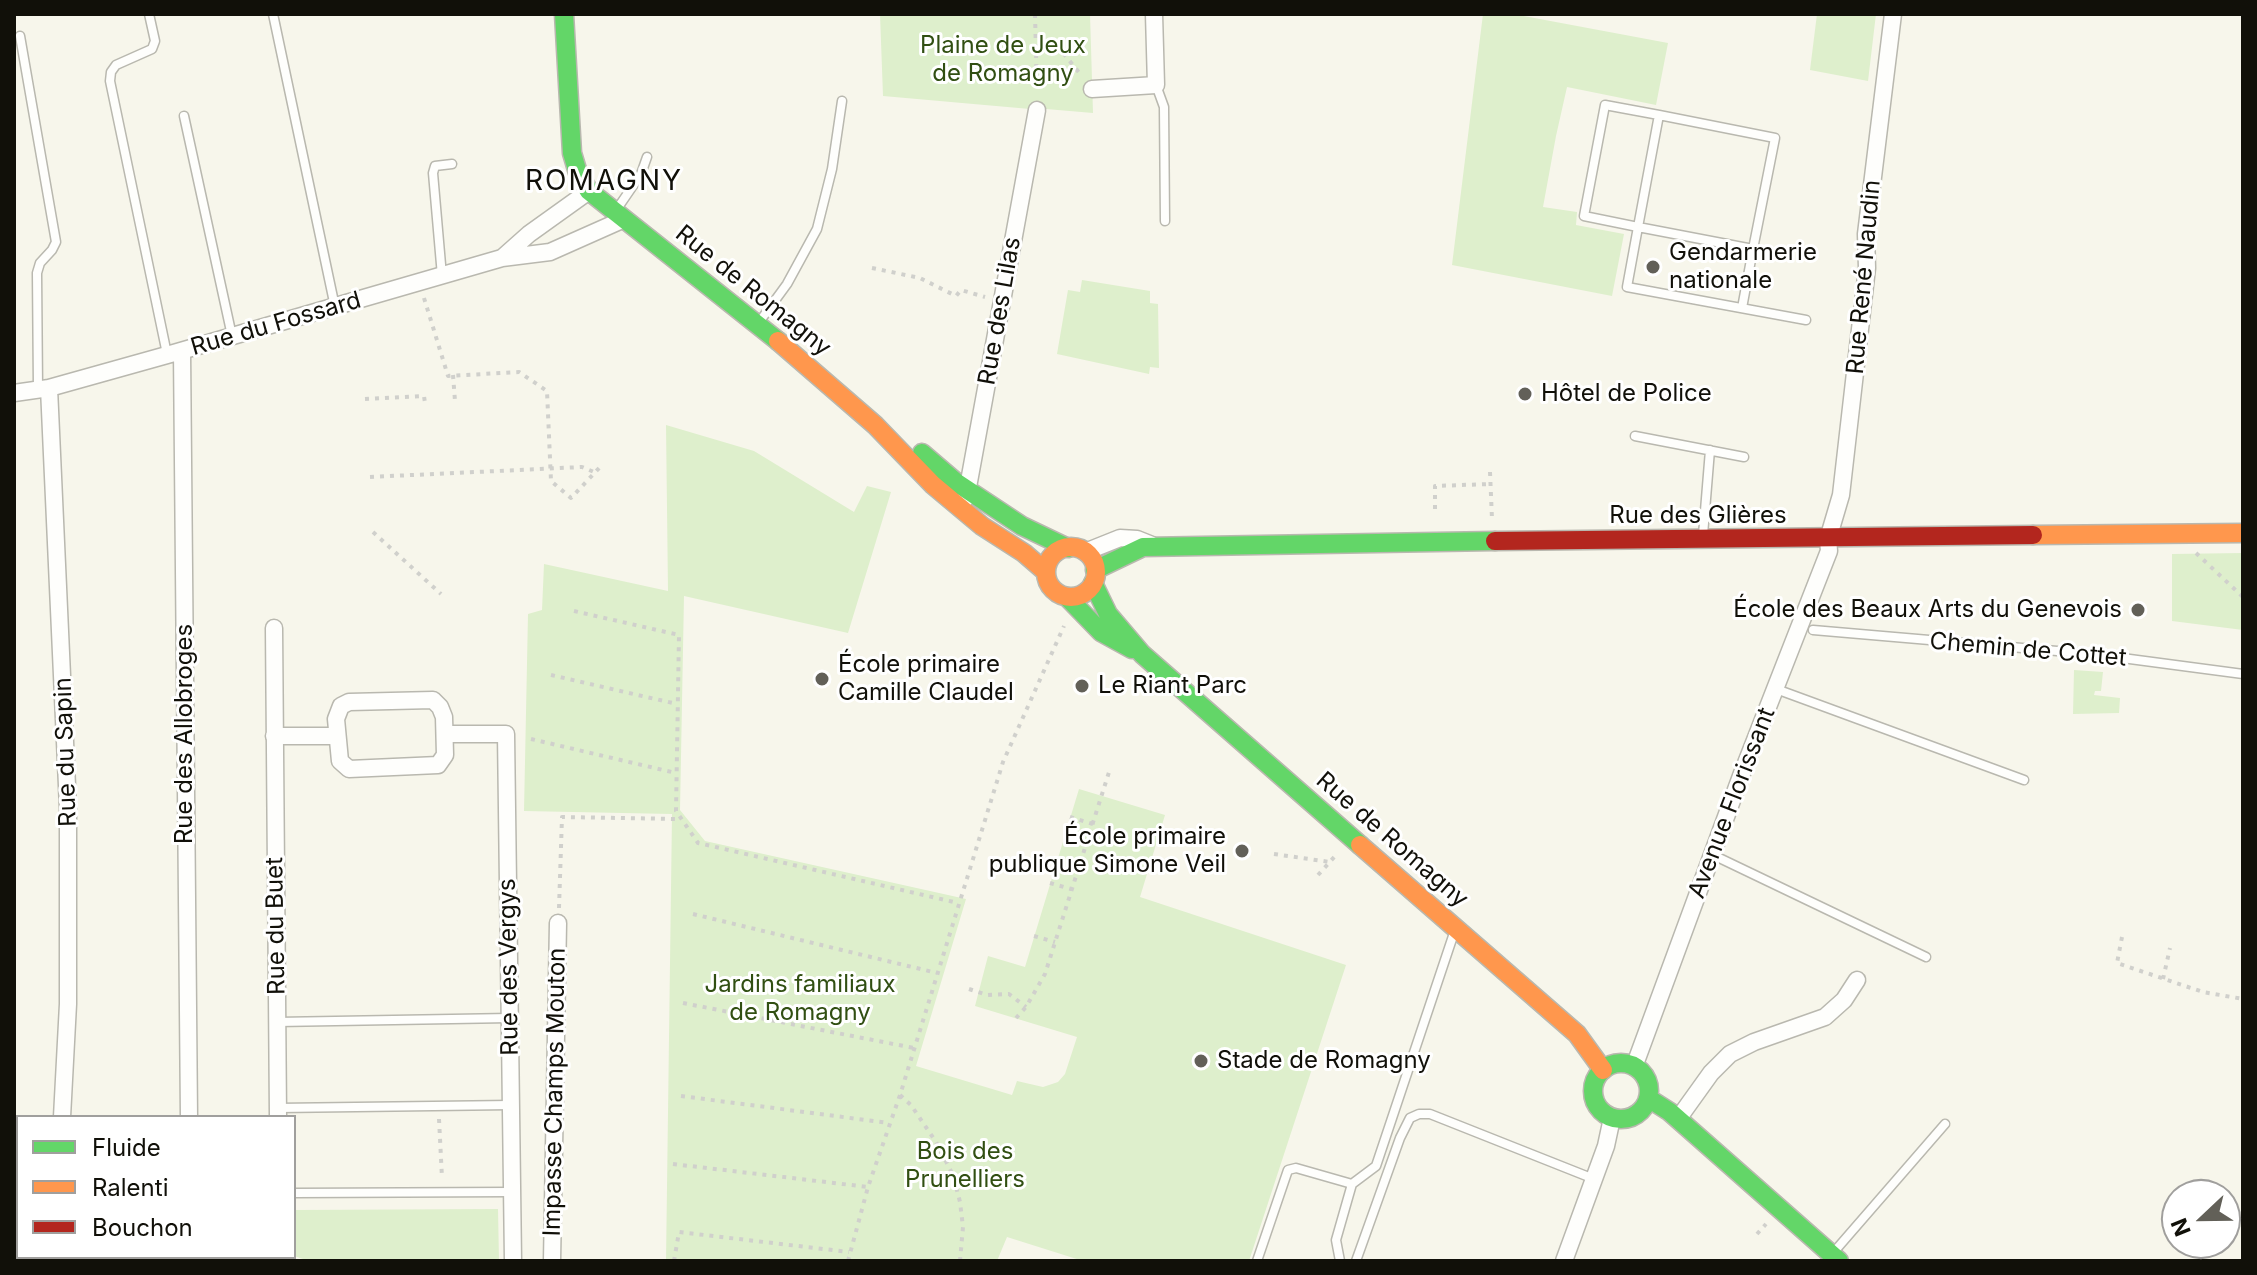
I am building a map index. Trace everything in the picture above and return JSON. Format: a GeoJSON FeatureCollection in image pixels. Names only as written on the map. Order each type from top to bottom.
{"type":"FeatureCollection","features":[{"type":"Feature","properties":{"kind":"street","name":"Rue de Romagny"},"geometry":{"type":"LineString","coordinates":[[564,14],[572,153],[576,169],[589,191],[758,324],[875,425],[914,468],[964,512],[1046,572]]}},
{"type":"Feature","properties":{"kind":"street"},"geometry":{"type":"LineString","coordinates":[[1092,89],[1156,85],[1154,14]]}},
{"type":"Feature","properties":{"kind":"street","name":"Rue René Naudin"},"geometry":{"type":"LineString","coordinates":[[1828,539],[1842,486],[1867,268],[1866,234],[1893,14]]}},
{"type":"Feature","properties":{"kind":"street","name":"Rue des Lilas"},"geometry":{"type":"LineString","coordinates":[[964,512],[1037,110]]}},
{"type":"Feature","properties":{"kind":"street","name":"Rue du Fossard"},"geometry":{"type":"LineString","coordinates":[[502,258],[529,234],[589,191]]}},
{"type":"Feature","properties":{"kind":"street","name":"Rue du Fossard"},"geometry":{"type":"LineString","coordinates":[[14,393],[44,389],[502,258],[550,252],[619,217]]}},
{"type":"Feature","properties":{"kind":"street","name":"Rue des Allobroges"},"geometry":{"type":"LineString","coordinates":[[174,353],[189,1115]]}},
{"type":"Feature","properties":{"kind":"street","name":"Rue du Sapin"},"geometry":{"type":"LineString","coordinates":[[44,389],[68,808],[68,986],[62,1115]]}},
{"type":"Feature","properties":{"kind":"street","name":"Rue de Romagny"},"geometry":{"type":"LineString","coordinates":[[875,425],[916,449],[968,490],[1022,526],[1077,550]]}},
{"type":"Feature","properties":{"kind":"street","name":"Rue des Glières"},"geometry":{"type":"LineString","coordinates":[[1094,577],[1136,549],[1154,546],[2243,533]]}},
{"type":"Feature","properties":{"kind":"street","name":"Rue des Glières"},"geometry":{"type":"LineString","coordinates":[[1077,550],[1120,538],[1137,539],[1154,546]]}},
{"type":"Feature","properties":{"kind":"street","name":"Avenue Florissant"},"geometry":{"type":"LineString","coordinates":[[1634,1067],[1829,551],[1828,539]]}},
{"type":"Feature","properties":{"kind":"street"},"geometry":{"type":"LineString","coordinates":[[1077,550],[1092,560],[1094,577],[1084,593],[1067,597],[1051,588],[1046,572],[1052,556],[1077,550]]}},
{"type":"Feature","properties":{"kind":"street","name":"Rue de Romagny"},"geometry":{"type":"LineString","coordinates":[[1094,577],[1108,614],[1142,654],[1577,1034],[1603,1070]]}},
{"type":"Feature","properties":{"kind":"street","name":"Rue de Romagny"},"geometry":{"type":"LineString","coordinates":[[1067,597],[1105,636],[1142,654]]}},
{"type":"Feature","properties":{"kind":"street","name":"Rue du Buet"},"geometry":{"type":"LineString","coordinates":[[274,628],[278,1113]]}},
{"type":"Feature","properties":{"kind":"street"},"geometry":{"type":"LineString","coordinates":[[428,699],[437,702],[440,707],[445,734],[444,759],[430,767],[349,769],[340,761],[337,736],[337,714],[344,704],[428,699]]}},
{"type":"Feature","properties":{"kind":"street","name":"Rue des Vergys"},"geometry":{"type":"LineString","coordinates":[[445,734],[506,734],[513,1261]]}},
{"type":"Feature","properties":{"kind":"street"},"geometry":{"type":"LineString","coordinates":[[274,736],[337,736]]}},
{"type":"Feature","properties":{"kind":"street","name":"Impasse Champs Mouton"},"geometry":{"type":"LineString","coordinates":[[552,1261],[558,923]]}},
{"type":"Feature","properties":{"kind":"street"},"geometry":{"type":"LineString","coordinates":[[1678,1119],[1711,1073],[1730,1054],[1754,1042],[1820,1019],[1841,1003],[1857,980]]}},
{"type":"Feature","properties":{"kind":"street"},"geometry":{"type":"LineString","coordinates":[[1620,1063],[1634,1067],[1646,1078],[1648,1098],[1645,1107],[1626,1119],[1612,1118],[1601,1112],[1593,1096],[1594,1084],[1603,1070],[1620,1063]]}},
{"type":"Feature","properties":{"kind":"street"},"geometry":{"type":"LineString","coordinates":[[1648,1098],[1678,1119],[1836,1258]]}},
{"type":"Feature","properties":{"kind":"street"},"geometry":{"type":"LineString","coordinates":[[1564,1261],[1610,1135],[1612,1118]]}},
{"type":"Feature","properties":{"kind":"lane"},"geometry":{"type":"LineString","coordinates":[[149,14],[155,41],[152,49],[116,65],[110,81],[174,353]]}},
{"type":"Feature","properties":{"kind":"lane"},"geometry":{"type":"LineString","coordinates":[[273,14],[335,307]]}},
{"type":"Feature","properties":{"kind":"lane"},"geometry":{"type":"LineString","coordinates":[[20,36],[56,242],[40,263],[37,273],[44,389]]}},
{"type":"Feature","properties":{"kind":"lane"},"geometry":{"type":"LineString","coordinates":[[1156,85],[1164,107],[1165,221]]}},
{"type":"Feature","properties":{"kind":"lane"},"geometry":{"type":"LineString","coordinates":[[758,324],[787,284],[817,229],[832,169],[842,101]]}},
{"type":"Feature","properties":{"kind":"lane"},"geometry":{"type":"LineString","coordinates":[[1742,308],[1775,138],[1605,105],[1584,216],[1753,249]]}},
{"type":"Feature","properties":{"kind":"lane"},"geometry":{"type":"LineString","coordinates":[[1659,115],[1627,287],[1806,320]]}},
{"type":"Feature","properties":{"kind":"lane"},"geometry":{"type":"LineString","coordinates":[[184,116],[232,336]]}},
{"type":"Feature","properties":{"kind":"lane"},"geometry":{"type":"LineString","coordinates":[[619,217],[647,157]]}},
{"type":"Feature","properties":{"kind":"lane"},"geometry":{"type":"LineString","coordinates":[[442,277],[433,173],[435,166],[452,164]]}},
{"type":"Feature","properties":{"kind":"lane"},"geometry":{"type":"LineString","coordinates":[[1635,436],[1744,457]]}},
{"type":"Feature","properties":{"kind":"lane"},"geometry":{"type":"LineString","coordinates":[[1703,540],[1710,450]]}},
{"type":"Feature","properties":{"kind":"lane","name":"Chemin de Cottet"},"geometry":{"type":"LineString","coordinates":[[1813,630],[2105,655],[2243,674]]}},
{"type":"Feature","properties":{"kind":"lane"},"geometry":{"type":"LineString","coordinates":[[1776,689],[2024,780]]}},
{"type":"Feature","properties":{"kind":"lane"},"geometry":{"type":"LineString","coordinates":[[1712,854],[1926,957]]}},
{"type":"Feature","properties":{"kind":"lane"},"geometry":{"type":"LineString","coordinates":[[1340,1261],[1336,1240],[1352,1184],[1378,1163],[1456,929]]}},
{"type":"Feature","properties":{"kind":"lane"},"geometry":{"type":"LineString","coordinates":[[277,1022],[510,1018]]}},
{"type":"Feature","properties":{"kind":"lane"},"geometry":{"type":"LineString","coordinates":[[278,1113],[511,1105]]}},
{"type":"Feature","properties":{"kind":"lane"},"geometry":{"type":"LineString","coordinates":[[1356,1261],[1400,1138],[1410,1118],[1419,1114],[1430,1114],[1594,1179]]}},
{"type":"Feature","properties":{"kind":"lane"},"geometry":{"type":"LineString","coordinates":[[1836,1258],[1945,1124]]}},
{"type":"Feature","properties":{"kind":"lane"},"geometry":{"type":"LineString","coordinates":[[1257,1261],[1288,1170],[1296,1168],[1352,1184]]}},
{"type":"Feature","properties":{"kind":"lane"},"geometry":{"type":"LineString","coordinates":[[296,1193],[512,1192]]}},
{"type":"Feature","properties":{"kind":"path"},"geometry":{"type":"LineString","coordinates":[[1035,14],[1037,110]]}},
{"type":"Feature","properties":{"kind":"path"},"geometry":{"type":"LineString","coordinates":[[1036,54],[1053,48],[1062,50],[1092,89]]}},
{"type":"Feature","properties":{"kind":"path"},"geometry":{"type":"LineString","coordinates":[[872,268],[920,278],[956,296],[961,290],[1002,302]]}},
{"type":"Feature","properties":{"kind":"path"},"geometry":{"type":"LineString","coordinates":[[420,283],[433,337],[448,376],[519,372],[547,391],[551,481],[571,498],[601,466]]}},
{"type":"Feature","properties":{"kind":"path"},"geometry":{"type":"LineString","coordinates":[[453,375],[455,401]]}},
{"type":"Feature","properties":{"kind":"path"},"geometry":{"type":"LineString","coordinates":[[365,399],[424,396],[425,403]]}},
{"type":"Feature","properties":{"kind":"path"},"geometry":{"type":"LineString","coordinates":[[370,477],[586,468],[595,473]]}},
{"type":"Feature","properties":{"kind":"path"},"geometry":{"type":"LineString","coordinates":[[1490,472],[1491,503]]}},
{"type":"Feature","properties":{"kind":"path"},"geometry":{"type":"LineString","coordinates":[[1435,509],[1435,486],[1490,484]]}},
{"type":"Feature","properties":{"kind":"path"},"geometry":{"type":"LineString","coordinates":[[373,532],[441,594]]}},
{"type":"Feature","properties":{"kind":"path"},"geometry":{"type":"LineString","coordinates":[[2185,534],[2201,560],[2243,597]]}},
{"type":"Feature","properties":{"kind":"path"},"geometry":{"type":"LineString","coordinates":[[574,611],[679,635],[675,807],[679,819],[695,840],[703,845],[958,903]]}},
{"type":"Feature","properties":{"kind":"path"},"geometry":{"type":"LineString","coordinates":[[848,1261],[868,1187],[900,1095],[1003,762],[1065,624]]}},
{"type":"Feature","properties":{"kind":"path"},"geometry":{"type":"LineString","coordinates":[[551,675],[678,704]]}},
{"type":"Feature","properties":{"kind":"path"},"geometry":{"type":"LineString","coordinates":[[531,739],[676,773]]}},
{"type":"Feature","properties":{"kind":"path"},"geometry":{"type":"LineString","coordinates":[[1016,1018],[1045,974],[1110,769]]}},
{"type":"Feature","properties":{"kind":"path"},"geometry":{"type":"LineString","coordinates":[[558,923],[562,817],[679,819]]}},
{"type":"Feature","properties":{"kind":"path"},"geometry":{"type":"LineString","coordinates":[[1070,817],[1093,824]]}},
{"type":"Feature","properties":{"kind":"path"},"geometry":{"type":"LineString","coordinates":[[1318,875],[1353,838]]}},
{"type":"Feature","properties":{"kind":"path"},"geometry":{"type":"LineString","coordinates":[[1274,854],[1330,862]]}},
{"type":"Feature","properties":{"kind":"path"},"geometry":{"type":"LineString","coordinates":[[1050,883],[1072,890]]}},
{"type":"Feature","properties":{"kind":"path"},"geometry":{"type":"LineString","coordinates":[[693,914],[937,973]]}},
{"type":"Feature","properties":{"kind":"path"},"geometry":{"type":"LineString","coordinates":[[1034,936],[1055,942]]}},
{"type":"Feature","properties":{"kind":"path"},"geometry":{"type":"LineString","coordinates":[[2122,937],[2117,963],[2203,992],[2243,999]]}},
{"type":"Feature","properties":{"kind":"path"},"geometry":{"type":"LineString","coordinates":[[2163,979],[2170,948]]}},
{"type":"Feature","properties":{"kind":"path"},"geometry":{"type":"LineString","coordinates":[[969,989],[987,995],[1009,994],[1026,1007]]}},
{"type":"Feature","properties":{"kind":"path"},"geometry":{"type":"LineString","coordinates":[[683,1003],[914,1048]]}},
{"type":"Feature","properties":{"kind":"path"},"geometry":{"type":"LineString","coordinates":[[900,1095],[911,1105],[936,1142],[953,1175],[962,1214],[960,1261]]}},
{"type":"Feature","properties":{"kind":"path"},"geometry":{"type":"LineString","coordinates":[[681,1096],[890,1123]]}},
{"type":"Feature","properties":{"kind":"path"},"geometry":{"type":"LineString","coordinates":[[439,1106],[442,1193]]}},
{"type":"Feature","properties":{"kind":"path"},"geometry":{"type":"LineString","coordinates":[[673,1164],[868,1187]]}},
{"type":"Feature","properties":{"kind":"path"},"geometry":{"type":"LineString","coordinates":[[674,1261],[679,1232],[849,1252]]}},
{"type":"Feature","properties":{"kind":"green space","name":"Plaine de Jeux de Romagny"},"geometry":{"type":"Polygon","coordinates":[[[880,14],[1090,14],[1093,113],[1046,109],[1041,102],[1034,102],[1030,109],[883,96],[880,14]]]}},
{"type":"Feature","properties":{"kind":"green space"},"geometry":{"type":"Polygon","coordinates":[[[1483,14],[1513,14],[1668,43],[1656,105],[1567,87],[1556,136],[1543,207],[1577,212],[1576,225],[1624,234],[1612,296],[1452,265],[1483,14]]]}},
{"type":"Feature","properties":{"kind":"green space"},"geometry":{"type":"Polygon","coordinates":[[[1817,14],[1876,14],[1868,81],[1810,70],[1817,14]]]}},
{"type":"Feature","properties":{"kind":"green space"},"geometry":{"type":"Polygon","coordinates":[[[1082,280],[1150,291],[1150,303],[1158,304],[1159,368],[1150,367],[1149,374],[1057,354],[1068,290],[1080,292],[1082,280]]]}},
{"type":"Feature","properties":{"kind":"green space"},"geometry":{"type":"Polygon","coordinates":[[[666,425],[754,451],[854,512],[867,486],[891,492],[848,633],[684,596],[680,810],[705,841],[966,899],[916,1066],[1012,1095],[1017,1081],[1043,1087],[1058,1082],[1065,1074],[1077,1037],[975,1006],[988,956],[1025,967],[1079,789],[1165,815],[1140,897],[1346,965],[1249,1261],[1083,1261],[1007,1237],[997,1261],[666,1261],[672,814],[524,811],[528,614],[542,610],[544,564],[668,591],[666,425]]]}},
{"type":"Feature","properties":{"kind":"green space"},"geometry":{"type":"Polygon","coordinates":[[[2243,553],[2243,630],[2172,621],[2172,554],[2243,553]]]}},
{"type":"Feature","properties":{"kind":"green space"},"geometry":{"type":"Polygon","coordinates":[[[2074,670],[2103,672],[2101,691],[2095,691],[2094,695],[2120,698],[2119,713],[2073,714],[2074,670]]]}},
{"type":"Feature","properties":{"kind":"green space"},"geometry":{"type":"Polygon","coordinates":[[[498,1209],[499,1261],[309,1261],[296,1257],[296,1210],[498,1209]]]}},
{"type":"Feature","properties":{"kind":"traffic: fast"},"geometry":{"type":"LineString","coordinates":[[564,14],[572,153],[578,173],[589,191],[778,341]]}},
{"type":"Feature","properties":{"kind":"traffic: fast"},"geometry":{"type":"LineString","coordinates":[[922,453],[957,483],[1022,526],[1068,548]]}},
{"type":"Feature","properties":{"kind":"traffic: fast"},"geometry":{"type":"LineString","coordinates":[[1095,570],[1143,547],[1495,541]]}},
{"type":"Feature","properties":{"kind":"traffic: fast"},"geometry":{"type":"LineString","coordinates":[[1093,583],[1108,614],[1142,654],[1360,845]]}},
{"type":"Feature","properties":{"kind":"traffic: fast"},"geometry":{"type":"LineString","coordinates":[[1067,597],[1101,632],[1132,649]]}},
{"type":"Feature","properties":{"kind":"traffic: fast"},"geometry":{"type":"LineString","coordinates":[[1621,1063],[1641,1071],[1649,1091],[1641,1111],[1621,1119],[1601,1111],[1593,1091],[1601,1071],[1621,1063]]}},
{"type":"Feature","properties":{"kind":"traffic: fast"},"geometry":{"type":"LineString","coordinates":[[1648,1098],[1670,1112],[1839,1261]]}},
{"type":"Feature","properties":{"kind":"traffic: slow"},"geometry":{"type":"LineString","coordinates":[[778,341],[875,425],[933,485],[982,526],[1024,553],[1046,572]]}},
{"type":"Feature","properties":{"kind":"traffic: slow"},"geometry":{"type":"LineString","coordinates":[[2033,535],[2243,533]]}},
{"type":"Feature","properties":{"kind":"traffic: slow"},"geometry":{"type":"LineString","coordinates":[[1071,547],[1088,555],[1096,572],[1088,589],[1071,597],[1054,589],[1046,572],[1054,555],[1071,547]]}},
{"type":"Feature","properties":{"kind":"traffic: slow"},"geometry":{"type":"LineString","coordinates":[[1360,845],[1577,1034],[1603,1070]]}},
{"type":"Feature","properties":{"kind":"traffic: jam"},"geometry":{"type":"LineString","coordinates":[[1495,541],[2033,535]]}},
{"type":"Feature","properties":{"kind":"place","name":"Gendarmerie nationale"},"geometry":{"type":"Point","coordinates":[1653,267]}},
{"type":"Feature","properties":{"kind":"place","name":"Hôtel de Police"},"geometry":{"type":"Point","coordinates":[1525,394]}},
{"type":"Feature","properties":{"kind":"place","name":"École des Beaux Arts du Genevois"},"geometry":{"type":"Point","coordinates":[2138,610]}},
{"type":"Feature","properties":{"kind":"place","name":"École primaire Camille Claudel"},"geometry":{"type":"Point","coordinates":[822,679]}},
{"type":"Feature","properties":{"kind":"place","name":"Le Riant Parc"},"geometry":{"type":"Point","coordinates":[1082,686]}},
{"type":"Feature","properties":{"kind":"place","name":"École primaire publique Simone Veil"},"geometry":{"type":"Point","coordinates":[1242,851]}},
{"type":"Feature","properties":{"kind":"place","name":"Stade de Romagny"},"geometry":{"type":"Point","coordinates":[1201,1061]}},
{"type":"Feature","properties":{"kind":"district","name":"ROMAGNY"},"geometry":{"type":"Point","coordinates":[604,182]}},
{"type":"Feature","properties":{"kind":"park label","name":"Jardins familiaux de Romagny"},"geometry":{"type":"Point","coordinates":[800,999]}},
{"type":"Feature","properties":{"kind":"park label","name":"Bois des Prunelliers"},"geometry":{"type":"Point","coordinates":[965,1166]}}]}
